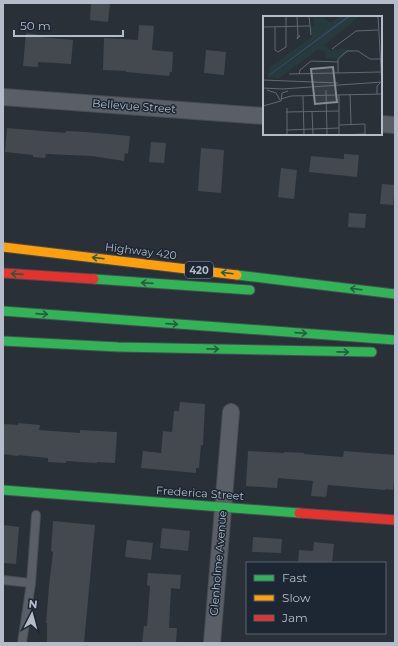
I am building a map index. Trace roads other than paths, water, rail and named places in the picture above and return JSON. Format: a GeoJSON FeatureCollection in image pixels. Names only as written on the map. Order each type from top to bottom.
{"type":"FeatureCollection","features":[{"type":"Feature","properties":{"kind":"main road","name":"Highway 420"},"geometry":{"type":"LineString","coordinates":[[3,246],[395,294]]}},
{"type":"Feature","properties":{"kind":"main road"},"geometry":{"type":"LineString","coordinates":[[3,273],[261,291]]}},
{"type":"Feature","properties":{"kind":"main road"},"geometry":{"type":"LineString","coordinates":[[347,297],[395,300]]}},
{"type":"Feature","properties":{"kind":"main road"},"geometry":{"type":"LineString","coordinates":[[3,311],[395,340]]}},
{"type":"Feature","properties":{"kind":"main road"},"geometry":{"type":"LineString","coordinates":[[3,341],[118,347],[379,352]]}},
{"type":"Feature","properties":{"kind":"main road"},"geometry":{"type":"LineString","coordinates":[[3,349],[118,347]]}},
{"type":"Feature","properties":{"kind":"main road","name":"Frederica Street"},"geometry":{"type":"LineString","coordinates":[[3,490],[395,520]]}},
{"type":"Feature","properties":{"kind":"street","name":"Bellevue Street"},"geometry":{"type":"LineString","coordinates":[[3,97],[263,116]]}},
{"type":"Feature","properties":{"kind":"street"},"geometry":{"type":"LineString","coordinates":[[382,124],[395,125]]}},
{"type":"Feature","properties":{"kind":"street","name":"Glenholme Avenue"},"geometry":{"type":"LineString","coordinates":[[212,643],[231,412]]}},
{"type":"Feature","properties":{"kind":"lane"},"geometry":{"type":"LineString","coordinates":[[22,643],[31,583],[36,515]]}},
{"type":"Feature","properties":{"kind":"lane"},"geometry":{"type":"LineString","coordinates":[[3,580],[31,583]]}}]}
